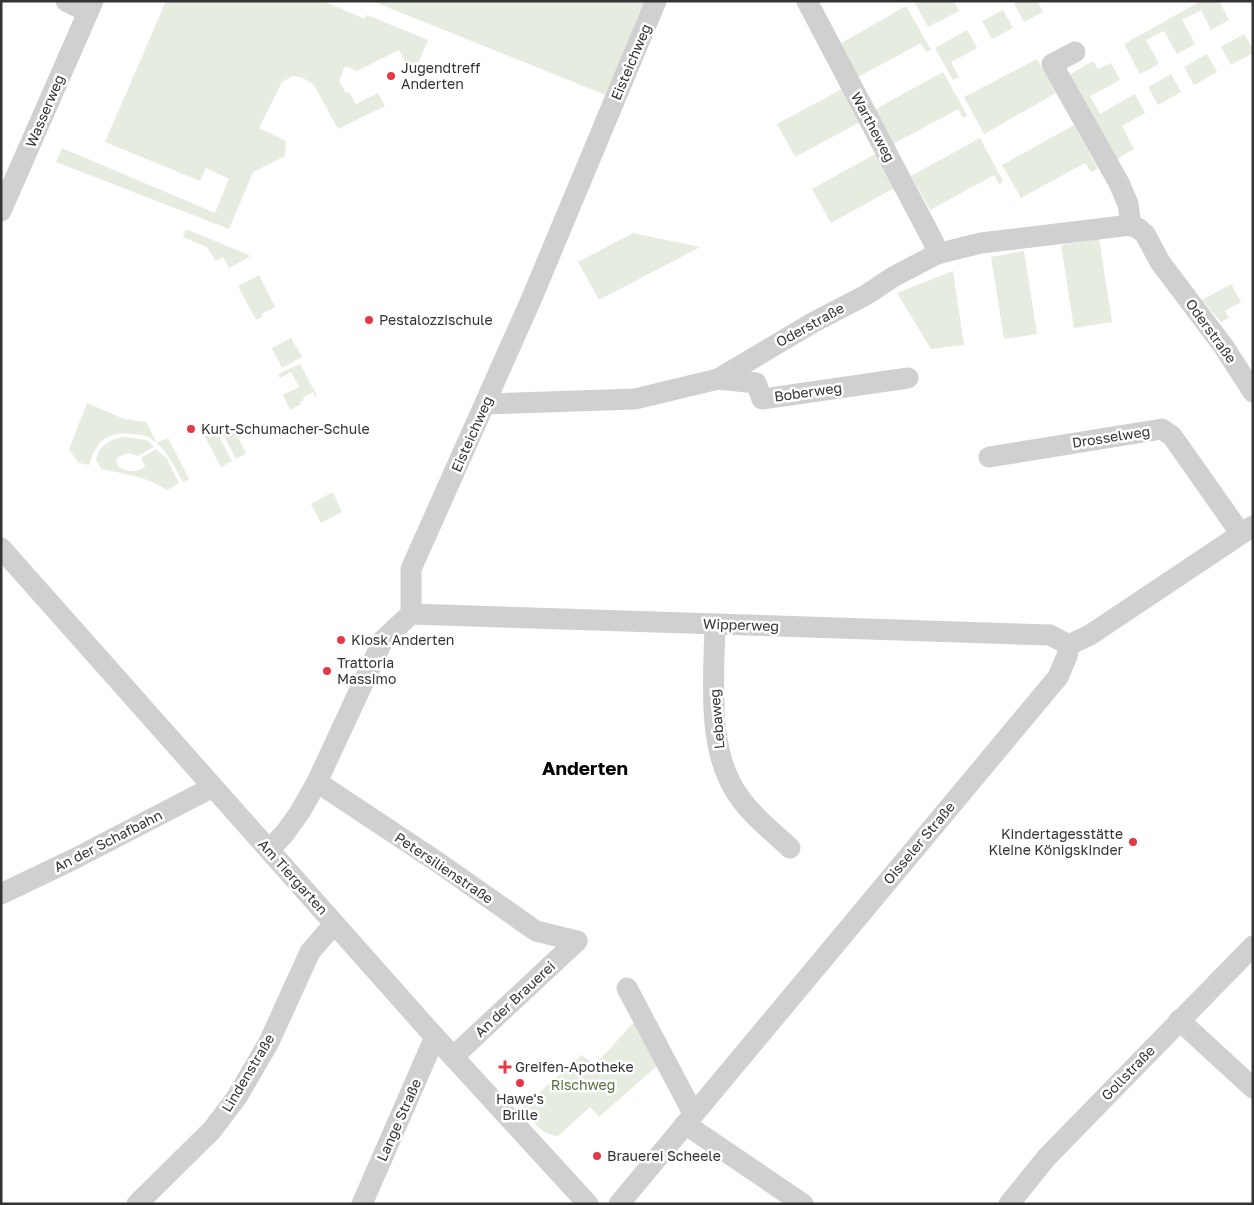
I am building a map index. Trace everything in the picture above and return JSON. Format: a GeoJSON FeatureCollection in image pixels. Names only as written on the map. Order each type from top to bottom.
{"type":"FeatureCollection","features":[{"type":"Feature","properties":{"kind":"street"},"geometry":{"type":"LineString","coordinates":[[66,1],[91,7]]}},
{"type":"Feature","properties":{"kind":"street","name":"Eisteichweg"},"geometry":{"type":"LineString","coordinates":[[411,614],[411,569],[531,300],[656,1]]}},
{"type":"Feature","properties":{"kind":"street","name":"Wartheweg"},"geometry":{"type":"LineString","coordinates":[[807,1],[934,243],[937,254]]}},
{"type":"Feature","properties":{"kind":"street","name":"Wasserweg"},"geometry":{"type":"LineString","coordinates":[[1,211],[91,7]]}},
{"type":"Feature","properties":{"kind":"street"},"geometry":{"type":"LineString","coordinates":[[1075,52],[1052,64],[1119,183],[1128,204],[1131,225]]}},
{"type":"Feature","properties":{"kind":"street","name":"Oderstraße"},"geometry":{"type":"LineString","coordinates":[[486,404],[635,399],[718,379],[814,322],[866,295],[893,277],[937,254],[981,243],[1131,225],[1139,228],[1145,234],[1160,262],[1224,347],[1253,392]]}},
{"type":"Feature","properties":{"kind":"street","name":"Boberweg"},"geometry":{"type":"LineString","coordinates":[[718,379],[756,383],[762,399],[908,378]]}},
{"type":"Feature","properties":{"kind":"street","name":"Drosselweg"},"geometry":{"type":"LineString","coordinates":[[989,457],[1162,429],[1172,436],[1247,530]]}},
{"type":"Feature","properties":{"kind":"street"},"geometry":{"type":"LineString","coordinates":[[1069,645],[1090,635],[1247,530]]}},
{"type":"Feature","properties":{"kind":"street","name":"Am Tiergarten"},"geometry":{"type":"LineString","coordinates":[[1,548],[435,1037],[588,1204]]}},
{"type":"Feature","properties":{"kind":"street"},"geometry":{"type":"LineString","coordinates":[[269,850],[300,812],[317,782],[383,640],[411,614]]}},
{"type":"Feature","properties":{"kind":"street","name":"Wipperweg"},"geometry":{"type":"LineString","coordinates":[[411,614],[1050,635],[1069,645]]}},
{"type":"Feature","properties":{"kind":"street","name":"Lebaweg"},"geometry":{"type":"LineString","coordinates":[[715,624],[716,739],[725,775],[743,802],[790,848]]}},
{"type":"Feature","properties":{"kind":"street","name":"Oisseler Straße"},"geometry":{"type":"LineString","coordinates":[[619,1204],[1058,677],[1067,656],[1069,645]]}},
{"type":"Feature","properties":{"kind":"street","name":"Petersilienstraße"},"geometry":{"type":"LineString","coordinates":[[317,782],[439,863],[536,932],[577,941]]}},
{"type":"Feature","properties":{"kind":"street","name":"An der Schafbahn"},"geometry":{"type":"LineString","coordinates":[[1,894],[72,860],[213,787]]}},
{"type":"Feature","properties":{"kind":"street","name":"Lindenstraße"},"geometry":{"type":"LineString","coordinates":[[137,1204],[212,1130],[237,1096],[269,1042],[310,952],[334,924]]}},
{"type":"Feature","properties":{"kind":"street","name":"An der Brauerei"},"geometry":{"type":"LineString","coordinates":[[453,1057],[577,941]]}},
{"type":"Feature","properties":{"kind":"street","name":"Gollstraße"},"geometry":{"type":"LineString","coordinates":[[1009,1204],[1047,1157],[1253,946]]}},
{"type":"Feature","properties":{"kind":"street"},"geometry":{"type":"LineString","coordinates":[[626,988],[689,1119],[804,1204]]}},
{"type":"Feature","properties":{"kind":"street"},"geometry":{"type":"LineString","coordinates":[[1180,1020],[1253,1088]]}},
{"type":"Feature","properties":{"kind":"street","name":"Lange Straße"},"geometry":{"type":"LineString","coordinates":[[362,1204],[435,1037]]}},
{"type":"Feature","properties":{"kind":"green space"},"geometry":{"type":"Polygon","coordinates":[[[166,1],[323,1],[365,19],[367,15],[428,40],[413,75],[399,50],[357,71],[345,66],[339,81],[346,93],[349,92],[356,104],[378,93],[385,106],[338,129],[314,85],[303,78],[293,76],[282,82],[259,128],[286,141],[285,156],[253,172],[229,229],[56,162],[62,148],[215,213],[229,179],[206,168],[200,181],[105,142],[166,1]]]}},
{"type":"Feature","properties":{"kind":"green space"},"geometry":{"type":"Polygon","coordinates":[[[372,1],[651,1],[613,98],[372,1]]]}},
{"type":"Feature","properties":{"kind":"green space"},"geometry":{"type":"Polygon","coordinates":[[[914,1],[954,1],[959,11],[928,27],[914,1]]]}},
{"type":"Feature","properties":{"kind":"green space"},"geometry":{"type":"Polygon","coordinates":[[[1019,1],[1037,1],[1043,12],[1024,22],[1014,4],[1019,1]]]}},
{"type":"Feature","properties":{"kind":"green space"},"geometry":{"type":"Polygon","coordinates":[[[1201,1],[1219,1],[1229,20],[1211,30],[1201,10],[1182,20],[1195,44],[1177,54],[1164,31],[1146,40],[1159,64],[1140,74],[1124,44],[1201,1]]]}},
{"type":"Feature","properties":{"kind":"green space"},"geometry":{"type":"Polygon","coordinates":[[[906,6],[931,50],[926,52],[921,43],[856,78],[838,45],[906,6]]]}},
{"type":"Feature","properties":{"kind":"green space"},"geometry":{"type":"Polygon","coordinates":[[[1003,10],[1013,28],[992,39],[982,21],[1003,10]]]}},
{"type":"Feature","properties":{"kind":"green space"},"geometry":{"type":"Polygon","coordinates":[[[967,30],[977,48],[951,62],[959,77],[953,80],[935,48],[967,30]]]}},
{"type":"Feature","properties":{"kind":"green space"},"geometry":{"type":"Polygon","coordinates":[[[1244,34],[1253,49],[1253,53],[1231,65],[1221,47],[1244,34]]]}},
{"type":"Feature","properties":{"kind":"green space"},"geometry":{"type":"Polygon","coordinates":[[[1207,54],[1217,72],[1194,85],[1184,67],[1207,54]]]}},
{"type":"Feature","properties":{"kind":"green space"},"geometry":{"type":"Polygon","coordinates":[[[1037,59],[1056,93],[984,134],[964,97],[1037,59]]]}},
{"type":"Feature","properties":{"kind":"green space"},"geometry":{"type":"Polygon","coordinates":[[[1093,61],[1098,69],[1111,63],[1120,80],[1090,96],[1100,114],[1135,94],[1145,113],[1122,126],[1134,149],[1114,161],[1069,81],[1071,74],[1093,61]]]}},
{"type":"Feature","properties":{"kind":"green space"},"geometry":{"type":"Polygon","coordinates":[[[943,72],[967,115],[963,118],[958,109],[893,144],[874,110],[943,72]]]}},
{"type":"Feature","properties":{"kind":"green space"},"geometry":{"type":"Polygon","coordinates":[[[1171,74],[1181,92],[1158,105],[1148,87],[1171,74]]]}},
{"type":"Feature","properties":{"kind":"green space"},"geometry":{"type":"Polygon","coordinates":[[[842,89],[860,122],[795,157],[777,124],[842,89]]]}},
{"type":"Feature","properties":{"kind":"green space"},"geometry":{"type":"Polygon","coordinates":[[[1074,125],[1098,169],[1091,172],[1085,163],[1021,198],[1002,165],[1074,125]]]}},
{"type":"Feature","properties":{"kind":"green space"},"geometry":{"type":"Polygon","coordinates":[[[980,138],[1003,181],[999,184],[994,175],[930,210],[911,176],[980,138]]]}},
{"type":"Feature","properties":{"kind":"green space"},"geometry":{"type":"Polygon","coordinates":[[[877,153],[896,187],[831,223],[812,189],[877,153]]]}},
{"type":"Feature","properties":{"kind":"green space"},"geometry":{"type":"Polygon","coordinates":[[[186,229],[249,255],[249,257],[229,268],[223,257],[216,261],[207,247],[183,237],[186,229]]]}},
{"type":"Feature","properties":{"kind":"green space"},"geometry":{"type":"Polygon","coordinates":[[[633,233],[700,247],[599,300],[578,262],[633,233]]]}},
{"type":"Feature","properties":{"kind":"green space"},"geometry":{"type":"Polygon","coordinates":[[[1099,239],[1112,322],[1074,328],[1061,245],[1099,239]]]}},
{"type":"Feature","properties":{"kind":"green space"},"geometry":{"type":"Polygon","coordinates":[[[1024,251],[1037,334],[1004,339],[991,257],[1024,251]]]}},
{"type":"Feature","properties":{"kind":"green space"},"geometry":{"type":"Polygon","coordinates":[[[953,271],[964,345],[931,349],[897,293],[953,271]]]}},
{"type":"Feature","properties":{"kind":"green space"},"geometry":{"type":"Polygon","coordinates":[[[259,275],[275,307],[261,314],[263,317],[256,320],[238,286],[259,275]]]}},
{"type":"Feature","properties":{"kind":"green space"},"geometry":{"type":"Polygon","coordinates":[[[1231,284],[1241,302],[1225,311],[1229,318],[1221,322],[1202,300],[1231,284]]]}},
{"type":"Feature","properties":{"kind":"green space"},"geometry":{"type":"Polygon","coordinates":[[[291,338],[302,357],[282,368],[272,348],[291,338]]]}},
{"type":"Feature","properties":{"kind":"green space"},"geometry":{"type":"Polygon","coordinates":[[[300,364],[317,396],[315,397],[313,392],[303,397],[304,400],[300,402],[301,404],[290,410],[283,395],[299,387],[291,372],[280,378],[278,374],[300,364]]]}},
{"type":"Feature","properties":{"kind":"green space"},"geometry":{"type":"Polygon","coordinates":[[[87,403],[124,419],[146,422],[157,443],[147,436],[125,433],[117,434],[104,439],[100,443],[89,465],[79,463],[69,450],[87,403]]]}},
{"type":"Feature","properties":{"kind":"green space"},"geometry":{"type":"Polygon","coordinates":[[[232,426],[246,453],[236,459],[222,432],[232,426]]]}},
{"type":"Feature","properties":{"kind":"green space"},"geometry":{"type":"Polygon","coordinates":[[[215,429],[232,461],[221,467],[204,435],[215,429]]]}},
{"type":"Feature","properties":{"kind":"green space"},"geometry":{"type":"Polygon","coordinates":[[[125,437],[147,440],[154,447],[137,456],[129,453],[120,456],[116,459],[118,466],[128,471],[142,469],[145,466],[141,458],[156,449],[167,459],[179,483],[167,490],[143,479],[101,469],[96,459],[103,446],[115,439],[125,437]]]}},
{"type":"Feature","properties":{"kind":"green space"},"geometry":{"type":"Polygon","coordinates":[[[168,438],[189,479],[183,482],[169,458],[157,443],[168,438]]]}},
{"type":"Feature","properties":{"kind":"green space"},"geometry":{"type":"Polygon","coordinates":[[[333,492],[342,512],[321,523],[311,504],[333,492]]]}},
{"type":"Feature","properties":{"kind":"green space","name":"Rischweg"},"geometry":{"type":"Polygon","coordinates":[[[634,1022],[657,1066],[599,1117],[590,1107],[558,1136],[542,1130],[522,1108],[582,1055],[595,1065],[634,1022]]]}},
{"type":"Feature","properties":{"kind":"place","name":"Jugendtreff Anderten"},"geometry":{"type":"Point","coordinates":[391,76]}},
{"type":"Feature","properties":{"kind":"place","name":"Pestalozzischule"},"geometry":{"type":"Point","coordinates":[369,320]}},
{"type":"Feature","properties":{"kind":"place","name":"Kurt-Schumacher-Schule"},"geometry":{"type":"Point","coordinates":[191,429]}},
{"type":"Feature","properties":{"kind":"place","name":"Kiosk Anderten"},"geometry":{"type":"Point","coordinates":[341,640]}},
{"type":"Feature","properties":{"kind":"place","name":"Trattoria Massimo"},"geometry":{"type":"Point","coordinates":[327,671]}},
{"type":"Feature","properties":{"kind":"place","name":"Kindertagesstätte Kleine Königskinder"},"geometry":{"type":"Point","coordinates":[1133,842]}},
{"type":"Feature","properties":{"kind":"place","name":"Greifen-Apotheke"},"geometry":{"type":"Point","coordinates":[505,1067]}},
{"type":"Feature","properties":{"kind":"place","name":"Hawe's Brille"},"geometry":{"type":"Point","coordinates":[520,1083]}},
{"type":"Feature","properties":{"kind":"place","name":"Brauerei Scheele"},"geometry":{"type":"Point","coordinates":[597,1156]}},
{"type":"Feature","properties":{"kind":"district","name":"Anderten"},"geometry":{"type":"Point","coordinates":[585,768]}}]}
